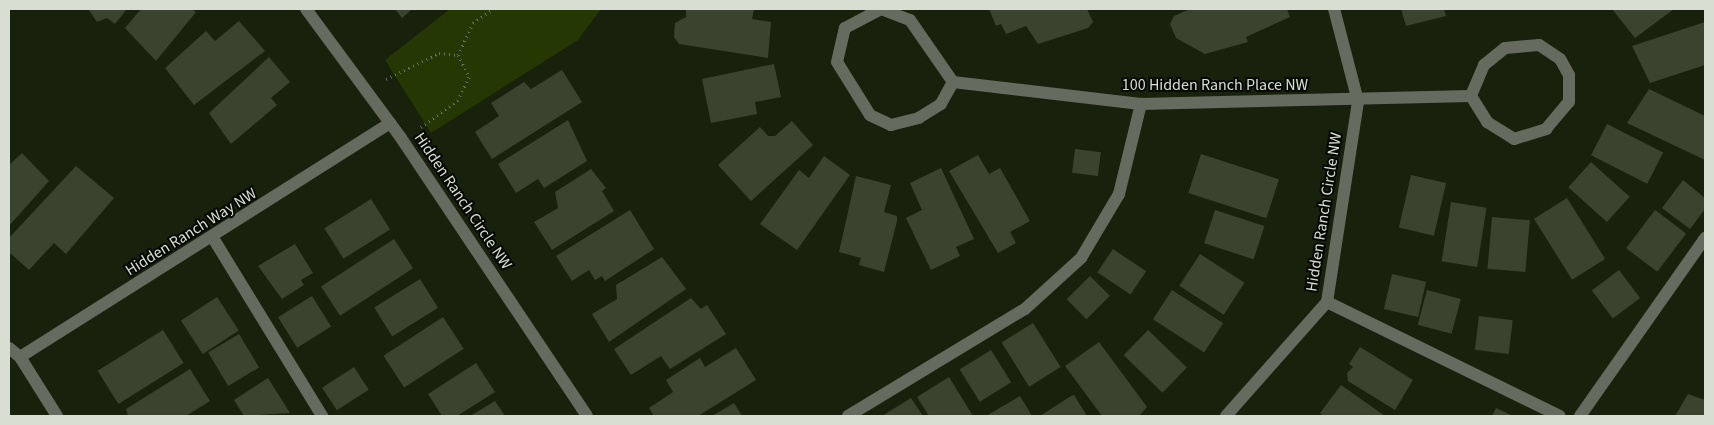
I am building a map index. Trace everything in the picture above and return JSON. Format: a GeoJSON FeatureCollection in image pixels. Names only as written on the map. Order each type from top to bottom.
{"type":"FeatureCollection","features":[{"type":"Feature","properties":{"kind":"street","name":"Hidden Ranch Circle NW"},"geometry":{"type":"LineString","coordinates":[[306,9],[390,123],[587,416]]}},
{"type":"Feature","properties":{"kind":"street"},"geometry":{"type":"LineString","coordinates":[[881,9],[910,20],[953,82],[941,104],[920,118],[891,125],[870,115],[837,62],[845,28],[881,9]]}},
{"type":"Feature","properties":{"kind":"street","name":"Hidden Ranch Circle NW"},"geometry":{"type":"LineString","coordinates":[[1226,416],[1326,302],[1358,101],[1334,9]]}},
{"type":"Feature","properties":{"kind":"street"},"geometry":{"type":"LineString","coordinates":[[1539,45],[1560,59],[1569,75],[1569,102],[1546,129],[1514,138],[1487,122],[1471,96],[1484,65],[1504,48],[1539,45]]}},
{"type":"Feature","properties":{"kind":"street","name":"100 Hidden Ranch Place NW"},"geometry":{"type":"LineString","coordinates":[[953,82],[1141,104],[1358,101],[1471,96]]}},
{"type":"Feature","properties":{"kind":"street"},"geometry":{"type":"LineString","coordinates":[[848,416],[1026,309],[1080,258],[1119,194],[1141,104]]}},
{"type":"Feature","properties":{"kind":"street","name":"Hidden Ranch Way NW"},"geometry":{"type":"LineString","coordinates":[[20,357],[212,238],[390,123]]}},
{"type":"Feature","properties":{"kind":"street"},"geometry":{"type":"LineString","coordinates":[[212,238],[322,416]]}},
{"type":"Feature","properties":{"kind":"street"},"geometry":{"type":"LineString","coordinates":[[1580,416],[1705,238]]}},
{"type":"Feature","properties":{"kind":"street"},"geometry":{"type":"LineString","coordinates":[[1326,302],[1560,416]]}},
{"type":"Feature","properties":{"kind":"street"},"geometry":{"type":"LineString","coordinates":[[9,348],[20,357],[57,416]]}},
{"type":"Feature","properties":{"kind":"path"},"geometry":{"type":"LineString","coordinates":[[458,55],[473,23],[493,9]]}},
{"type":"Feature","properties":{"kind":"path"},"geometry":{"type":"LineString","coordinates":[[367,92],[416,61],[439,53],[458,55]]}},
{"type":"Feature","properties":{"kind":"path"},"geometry":{"type":"LineString","coordinates":[[400,138],[458,100],[469,77],[458,55]]}},
{"type":"Feature","properties":{"kind":"green space"},"geometry":{"type":"Polygon","coordinates":[[[450,9],[601,9],[578,40],[431,133],[385,60],[450,9]]]}},
{"type":"Feature","properties":{"kind":"building"},"geometry":{"type":"Polygon","coordinates":[[[88,9],[127,9],[115,24],[107,18],[97,22],[88,9]]]}},
{"type":"Feature","properties":{"kind":"building"},"geometry":{"type":"Polygon","coordinates":[[[141,9],[192,9],[196,12],[156,61],[125,28],[141,9]]]}},
{"type":"Feature","properties":{"kind":"building"},"geometry":{"type":"Polygon","coordinates":[[[395,9],[412,9],[402,18],[395,9]]]}},
{"type":"Feature","properties":{"kind":"building"},"geometry":{"type":"Polygon","coordinates":[[[686,9],[754,9],[752,19],[771,22],[768,58],[679,44],[674,37],[675,23],[686,17],[686,9]]]}},
{"type":"Feature","properties":{"kind":"building"},"geometry":{"type":"Polygon","coordinates":[[[989,9],[1087,9],[1093,22],[1088,28],[1038,44],[1026,26],[1006,34],[1001,24],[996,26],[989,9]]]}},
{"type":"Feature","properties":{"kind":"building"},"geometry":{"type":"Polygon","coordinates":[[[1190,9],[1287,9],[1290,17],[1246,37],[1248,42],[1205,54],[1176,38],[1170,24],[1174,16],[1190,9]]]}},
{"type":"Feature","properties":{"kind":"building"},"geometry":{"type":"Polygon","coordinates":[[[1401,9],[1444,9],[1446,16],[1406,26],[1401,9]]]}},
{"type":"Feature","properties":{"kind":"building"},"geometry":{"type":"Polygon","coordinates":[[[1612,9],[1674,9],[1635,38],[1612,9]]]}},
{"type":"Feature","properties":{"kind":"building"},"geometry":{"type":"Polygon","coordinates":[[[239,21],[265,51],[194,105],[165,68],[206,31],[215,41],[239,21]]]}},
{"type":"Feature","properties":{"kind":"building"},"geometry":{"type":"Polygon","coordinates":[[[1705,22],[1705,65],[1650,83],[1632,46],[1705,22]]]}},
{"type":"Feature","properties":{"kind":"building"},"geometry":{"type":"Polygon","coordinates":[[[269,57],[290,82],[271,98],[277,105],[231,144],[209,113],[269,57]]]}},
{"type":"Feature","properties":{"kind":"building"},"geometry":{"type":"Polygon","coordinates":[[[774,64],[781,97],[755,102],[757,114],[711,123],[702,79],[774,64]]]}},
{"type":"Feature","properties":{"kind":"building"},"geometry":{"type":"Polygon","coordinates":[[[562,70],[582,102],[492,159],[475,132],[499,116],[491,103],[524,82],[531,89],[562,70]]]}},
{"type":"Feature","properties":{"kind":"building"},"geometry":{"type":"Polygon","coordinates":[[[1649,89],[1705,116],[1705,160],[1627,123],[1649,89]]]}},
{"type":"Feature","properties":{"kind":"building"},"geometry":{"type":"Polygon","coordinates":[[[568,120],[587,161],[544,188],[538,179],[516,193],[498,164],[568,120]]]}},
{"type":"Feature","properties":{"kind":"building"},"geometry":{"type":"Polygon","coordinates":[[[792,121],[813,145],[751,201],[718,165],[760,127],[768,136],[775,136],[792,121]]]}},
{"type":"Feature","properties":{"kind":"building"},"geometry":{"type":"Polygon","coordinates":[[[1607,124],[1663,153],[1647,184],[1591,155],[1607,124]]]}},
{"type":"Feature","properties":{"kind":"building"},"geometry":{"type":"Polygon","coordinates":[[[1075,149],[1101,152],[1098,176],[1072,173],[1075,149]]]}},
{"type":"Feature","properties":{"kind":"building"},"geometry":{"type":"Polygon","coordinates":[[[22,153],[49,181],[9,226],[9,165],[22,153]]]}},
{"type":"Feature","properties":{"kind":"building"},"geometry":{"type":"Polygon","coordinates":[[[1201,154],[1279,179],[1266,218],[1188,193],[1201,154]]]}},
{"type":"Feature","properties":{"kind":"building"},"geometry":{"type":"Polygon","coordinates":[[[978,155],[989,174],[1000,168],[1030,221],[1010,232],[1016,243],[998,253],[949,171],[978,155]]]}},
{"type":"Feature","properties":{"kind":"building"},"geometry":{"type":"Polygon","coordinates":[[[824,156],[850,175],[797,250],[760,224],[799,170],[809,178],[824,156]]]}},
{"type":"Feature","properties":{"kind":"building"},"geometry":{"type":"Polygon","coordinates":[[[1591,162],[1630,197],[1607,222],[1568,187],[1591,162]]]}},
{"type":"Feature","properties":{"kind":"building"},"geometry":{"type":"Polygon","coordinates":[[[76,166],[114,198],[66,254],[54,243],[29,270],[9,252],[9,238],[76,166]]]}},
{"type":"Feature","properties":{"kind":"building"},"geometry":{"type":"Polygon","coordinates":[[[941,168],[974,239],[956,247],[960,256],[931,270],[906,218],[922,210],[910,183],[941,168]]]}},
{"type":"Feature","properties":{"kind":"building"},"geometry":{"type":"Polygon","coordinates":[[[591,169],[606,188],[602,191],[614,211],[552,250],[534,222],[558,208],[555,192],[591,169]]]}},
{"type":"Feature","properties":{"kind":"building"},"geometry":{"type":"Polygon","coordinates":[[[1411,175],[1446,183],[1434,236],[1399,228],[1411,175]]]}},
{"type":"Feature","properties":{"kind":"building"},"geometry":{"type":"Polygon","coordinates":[[[856,176],[891,185],[884,212],[897,216],[897,221],[884,272],[859,265],[861,258],[839,252],[856,176]]]}},
{"type":"Feature","properties":{"kind":"building"},"geometry":{"type":"Polygon","coordinates":[[[1683,180],[1705,198],[1705,209],[1690,229],[1662,208],[1683,180]]]}},
{"type":"Feature","properties":{"kind":"building"},"geometry":{"type":"Polygon","coordinates":[[[1567,198],[1605,259],[1572,280],[1534,219],[1567,198]]]}},
{"type":"Feature","properties":{"kind":"building"},"geometry":{"type":"Polygon","coordinates":[[[371,199],[390,230],[343,259],[324,228],[371,199]]]}},
{"type":"Feature","properties":{"kind":"building"},"geometry":{"type":"Polygon","coordinates":[[[1451,202],[1487,208],[1477,267],[1442,261],[1451,202]]]}},
{"type":"Feature","properties":{"kind":"building"},"geometry":{"type":"Polygon","coordinates":[[[630,210],[654,249],[605,281],[602,276],[595,280],[589,270],[572,281],[556,256],[630,210]]]}},
{"type":"Feature","properties":{"kind":"building"},"geometry":{"type":"Polygon","coordinates":[[[1215,210],[1264,226],[1254,259],[1204,243],[1215,210]]]}},
{"type":"Feature","properties":{"kind":"building"},"geometry":{"type":"Polygon","coordinates":[[[1655,210],[1686,233],[1657,272],[1626,248],[1655,210]]]}},
{"type":"Feature","properties":{"kind":"building"},"geometry":{"type":"Polygon","coordinates":[[[1492,217],[1530,220],[1525,272],[1487,269],[1492,217]]]}},
{"type":"Feature","properties":{"kind":"building"},"geometry":{"type":"Polygon","coordinates":[[[394,239],[413,268],[340,316],[321,286],[394,239]]]}},
{"type":"Feature","properties":{"kind":"building"},"geometry":{"type":"Polygon","coordinates":[[[295,244],[313,273],[301,280],[304,285],[282,299],[258,266],[295,244]]]}},
{"type":"Feature","properties":{"kind":"building"},"geometry":{"type":"Polygon","coordinates":[[[1113,249],[1146,271],[1131,295],[1097,272],[1113,249]]]}},
{"type":"Feature","properties":{"kind":"building"},"geometry":{"type":"Polygon","coordinates":[[[1200,254],[1244,283],[1224,315],[1179,286],[1200,254]]]}},
{"type":"Feature","properties":{"kind":"building"},"geometry":{"type":"Polygon","coordinates":[[[662,257],[686,289],[609,342],[592,314],[617,299],[616,285],[662,257]]]}},
{"type":"Feature","properties":{"kind":"building"},"geometry":{"type":"Polygon","coordinates":[[[1619,270],[1640,298],[1613,318],[1592,290],[1619,270]]]}},
{"type":"Feature","properties":{"kind":"building"},"geometry":{"type":"Polygon","coordinates":[[[1392,274],[1426,282],[1418,317],[1384,309],[1392,274]]]}},
{"type":"Feature","properties":{"kind":"building"},"geometry":{"type":"Polygon","coordinates":[[[1090,276],[1110,296],[1086,319],[1067,299],[1090,276]]]}},
{"type":"Feature","properties":{"kind":"building"},"geometry":{"type":"Polygon","coordinates":[[[420,279],[438,308],[392,336],[374,308],[420,279]]]}},
{"type":"Feature","properties":{"kind":"building"},"geometry":{"type":"Polygon","coordinates":[[[1172,290],[1223,323],[1204,353],[1153,319],[1172,290]]]}},
{"type":"Feature","properties":{"kind":"building"},"geometry":{"type":"Polygon","coordinates":[[[1427,290],[1461,299],[1451,334],[1418,325],[1427,290]]]}},
{"type":"Feature","properties":{"kind":"building"},"geometry":{"type":"Polygon","coordinates":[[[312,296],[331,327],[297,348],[278,317],[312,296]]]}},
{"type":"Feature","properties":{"kind":"building"},"geometry":{"type":"Polygon","coordinates":[[[217,297],[239,331],[203,354],[181,320],[217,297]]]}},
{"type":"Feature","properties":{"kind":"building"},"geometry":{"type":"Polygon","coordinates":[[[691,298],[701,309],[707,305],[726,334],[670,369],[661,356],[631,375],[614,349],[691,298]]]}},
{"type":"Feature","properties":{"kind":"building"},"geometry":{"type":"Polygon","coordinates":[[[1479,316],[1513,320],[1509,354],[1475,350],[1479,316]]]}},
{"type":"Feature","properties":{"kind":"building"},"geometry":{"type":"Polygon","coordinates":[[[443,317],[464,349],[404,388],[383,356],[443,317]]]}},
{"type":"Feature","properties":{"kind":"building"},"geometry":{"type":"Polygon","coordinates":[[[1033,323],[1061,367],[1029,387],[1002,343],[1033,323]]]}},
{"type":"Feature","properties":{"kind":"building"},"geometry":{"type":"Polygon","coordinates":[[[163,330],[184,363],[118,404],[98,371],[163,330]]]}},
{"type":"Feature","properties":{"kind":"building"},"geometry":{"type":"Polygon","coordinates":[[[1148,330],[1187,368],[1163,393],[1124,355],[1148,330]]]}},
{"type":"Feature","properties":{"kind":"building"},"geometry":{"type":"Polygon","coordinates":[[[239,334],[259,367],[228,386],[208,353],[239,334]]]}},
{"type":"Feature","properties":{"kind":"building"},"geometry":{"type":"Polygon","coordinates":[[[1099,342],[1147,407],[1139,416],[1102,416],[1065,366],[1099,342]]]}},
{"type":"Feature","properties":{"kind":"building"},"geometry":{"type":"Polygon","coordinates":[[[1360,347],[1413,380],[1395,410],[1348,381],[1347,373],[1353,367],[1349,364],[1360,347]]]}},
{"type":"Feature","properties":{"kind":"building"},"geometry":{"type":"Polygon","coordinates":[[[736,348],[756,380],[698,416],[654,416],[649,408],[673,392],[666,380],[700,358],[705,367],[736,348]]]}},
{"type":"Feature","properties":{"kind":"building"},"geometry":{"type":"Polygon","coordinates":[[[991,350],[1011,382],[980,402],[960,370],[991,350]]]}},
{"type":"Feature","properties":{"kind":"building"},"geometry":{"type":"Polygon","coordinates":[[[476,363],[495,392],[457,416],[442,416],[428,394],[476,363]]]}},
{"type":"Feature","properties":{"kind":"building"},"geometry":{"type":"Polygon","coordinates":[[[354,367],[369,390],[337,410],[322,388],[354,367]]]}},
{"type":"Feature","properties":{"kind":"building"},"geometry":{"type":"Polygon","coordinates":[[[190,369],[210,401],[186,416],[128,416],[126,409],[190,369]]]}},
{"type":"Feature","properties":{"kind":"building"},"geometry":{"type":"Polygon","coordinates":[[[949,377],[973,416],[929,416],[917,397],[949,377]]]}},
{"type":"Feature","properties":{"kind":"building"},"geometry":{"type":"Polygon","coordinates":[[[268,378],[290,413],[244,416],[234,400],[268,378]]]}},
{"type":"Feature","properties":{"kind":"building"},"geometry":{"type":"Polygon","coordinates":[[[1341,385],[1385,416],[1323,416],[1320,413],[1341,385]]]}},
{"type":"Feature","properties":{"kind":"building"},"geometry":{"type":"Polygon","coordinates":[[[1688,394],[1705,400],[1705,416],[1675,416],[1688,394]]]}},
{"type":"Feature","properties":{"kind":"building"},"geometry":{"type":"Polygon","coordinates":[[[1074,395],[1087,416],[1040,416],[1071,396],[1074,395]]]}},
{"type":"Feature","properties":{"kind":"building"},"geometry":{"type":"Polygon","coordinates":[[[1020,396],[1032,416],[986,416],[1020,396]]]}},
{"type":"Feature","properties":{"kind":"building"},"geometry":{"type":"Polygon","coordinates":[[[911,398],[923,416],[882,416],[911,398]]]}},
{"type":"Feature","properties":{"kind":"building"},"geometry":{"type":"Polygon","coordinates":[[[495,401],[505,416],[470,416],[495,401]]]}},
{"type":"Feature","properties":{"kind":"building"},"geometry":{"type":"Polygon","coordinates":[[[734,403],[742,416],[712,416],[734,403]]]}},
{"type":"Feature","properties":{"kind":"building"},"geometry":{"type":"Polygon","coordinates":[[[1496,408],[1513,416],[1492,416],[1496,408]]]}}]}
